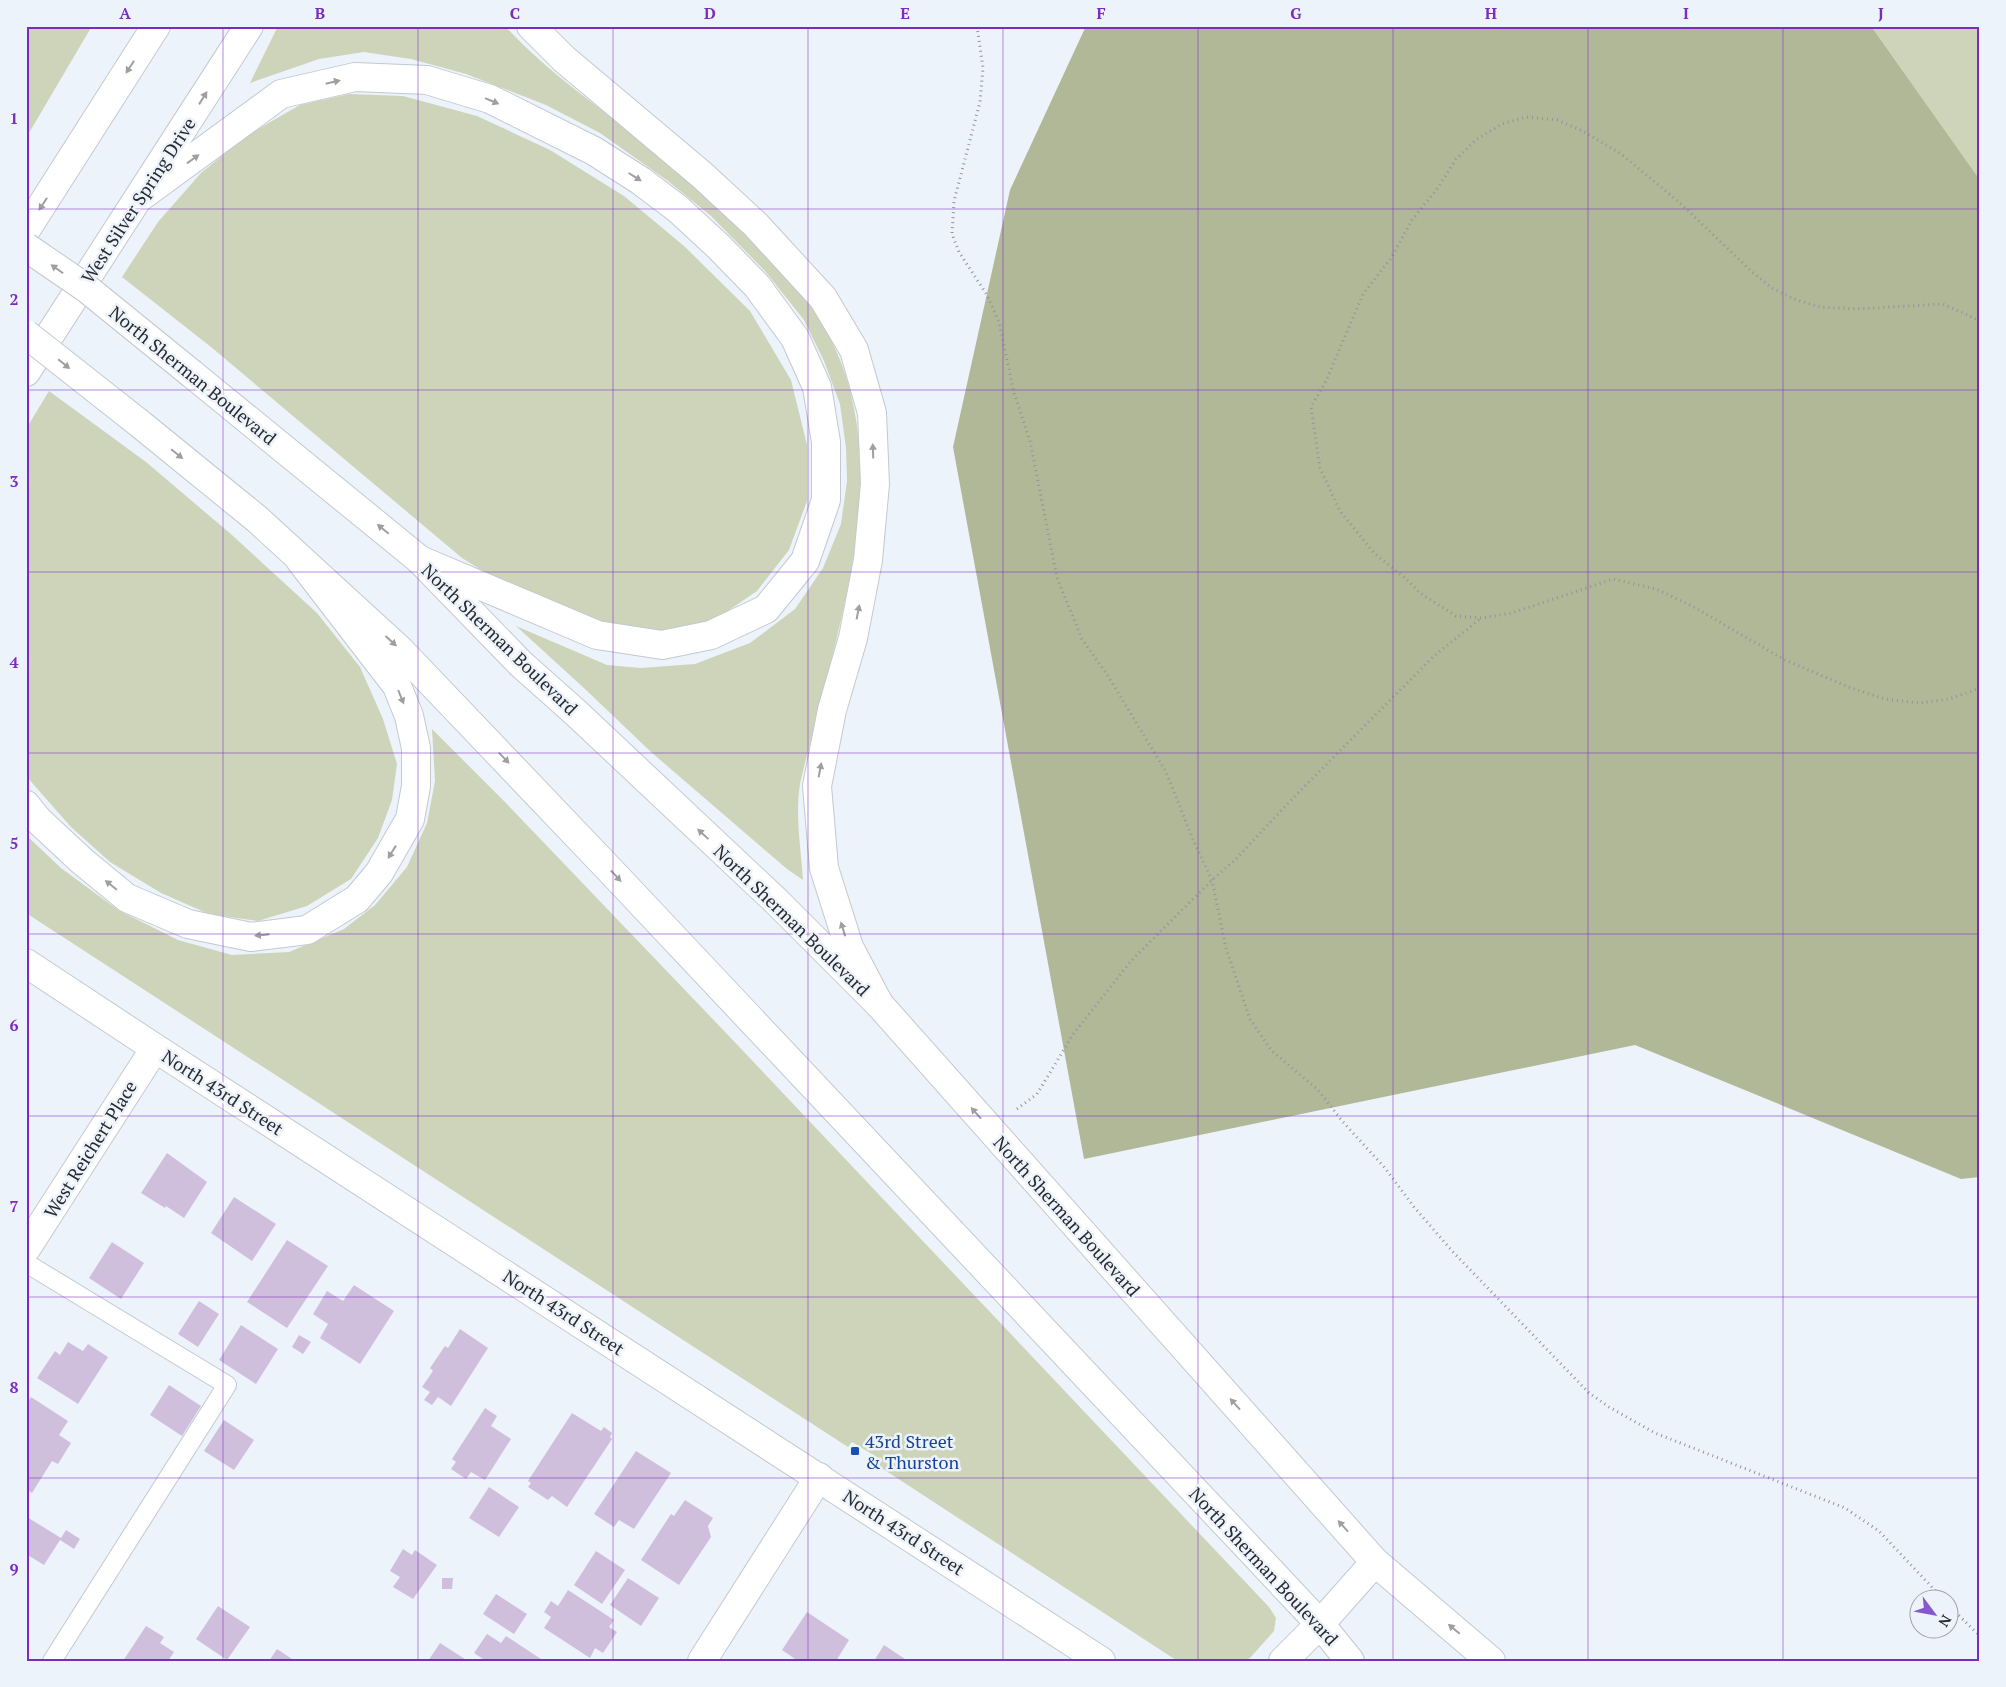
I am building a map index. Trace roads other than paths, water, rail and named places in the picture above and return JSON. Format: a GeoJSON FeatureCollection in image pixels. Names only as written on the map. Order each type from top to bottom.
{"type":"FeatureCollection","features":[{"type":"Feature","properties":{"kind":"main road","name":"West Silver Spring Drive"},"geometry":{"type":"LineString","coordinates":[[26,372],[140,198],[249,26]]}},
{"type":"Feature","properties":{"kind":"main road"},"geometry":{"type":"LineString","coordinates":[[531,26],[564,59],[702,175],[756,225],[823,298],[854,350],[872,413],[875,484],[868,560],[853,638],[832,710],[817,786],[824,868],[849,947],[879,1004]]}},
{"type":"Feature","properties":{"kind":"main road"},"geometry":{"type":"LineString","coordinates":[[26,230],[152,31]]}},
{"type":"Feature","properties":{"kind":"main road"},"geometry":{"type":"LineString","coordinates":[[140,198],[281,94],[355,76],[427,80],[490,99],[594,151],[641,181],[678,209],[718,246],[757,286],[796,338],[817,387],[826,442],[826,500],[804,561],[766,609],[711,635],[662,645],[596,635],[420,560]]}},
{"type":"Feature","properties":{"kind":"main road","name":"North Sherman Boulevard"},"geometry":{"type":"LineString","coordinates":[[26,247],[86,288],[420,560],[521,664],[575,712],[776,901],[879,1004],[1375,1562],[1491,1661]]}},
{"type":"Feature","properties":{"kind":"main road","name":"North Sherman Boulevard"},"geometry":{"type":"LineString","coordinates":[[26,334],[257,519],[400,650],[616,876],[1320,1624],[1350,1661]]}},
{"type":"Feature","properties":{"kind":"main road"},"geometry":{"type":"LineString","coordinates":[[26,805],[38,820],[82,861],[127,898],[188,924],[251,937],[307,930],[357,899],[379,873],[410,819],[416,786],[416,748],[409,716],[397,686],[300,560]]}},
{"type":"Feature","properties":{"kind":"main road","name":"North 43rd Street"},"geometry":{"type":"LineString","coordinates":[[26,963],[1101,1661]]}},
{"type":"Feature","properties":{"kind":"main road","name":"West Reichert Place"},"geometry":{"type":"LineString","coordinates":[[26,1249],[155,1048]]}},
{"type":"Feature","properties":{"kind":"main road"},"geometry":{"type":"LineString","coordinates":[[702,1661],[820,1477]]}},
{"type":"Feature","properties":{"kind":"main road"},"geometry":{"type":"LineString","coordinates":[[1283,1661],[1320,1624],[1375,1562]]}},
{"type":"Feature","properties":{"kind":"lane"},"geometry":{"type":"LineString","coordinates":[[26,1263],[227,1385],[52,1661]]}},
{"type":"Feature","properties":{"kind":"place","name":"43rd Street & Thurston"},"geometry":{"type":"Point","coordinates":[855,1451]}}]}
